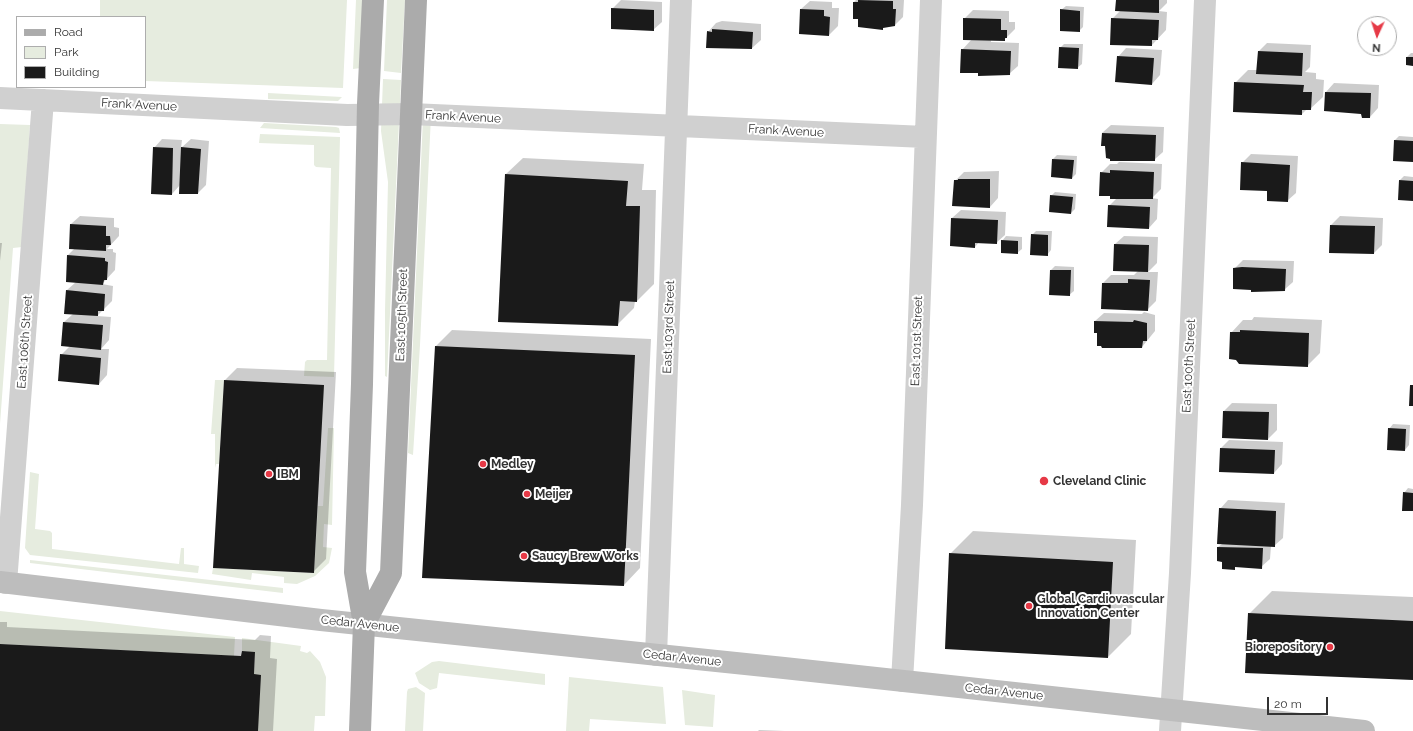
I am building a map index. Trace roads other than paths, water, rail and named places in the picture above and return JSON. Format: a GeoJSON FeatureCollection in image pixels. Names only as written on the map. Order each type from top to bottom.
{"type":"FeatureCollection","features":[{"type":"Feature","properties":{"kind":"main road","name":"East 105th Street"},"geometry":{"type":"LineString","coordinates":[[360,731],[364,624],[354,572],[362,384],[367,116],[373,0]]}},
{"type":"Feature","properties":{"kind":"main road","name":"East 105th Street"},"geometry":{"type":"LineString","coordinates":[[364,624],[391,573],[416,0]]}},
{"type":"Feature","properties":{"kind":"street","name":"East 103rd Street"},"geometry":{"type":"LineString","coordinates":[[656,655],[681,0]]}},
{"type":"Feature","properties":{"kind":"street","name":"East 101st Street"},"geometry":{"type":"LineString","coordinates":[[902,681],[912,505],[931,0]]}},
{"type":"Feature","properties":{"kind":"street","name":"East 100th Street"},"geometry":{"type":"LineString","coordinates":[[1171,721],[1180,573],[1205,0]]}},
{"type":"Feature","properties":{"kind":"street","name":"Frank Avenue"},"geometry":{"type":"LineString","coordinates":[[0,98],[367,116],[411,114],[925,137]]}},
{"type":"Feature","properties":{"kind":"street","name":"East 106th Street"},"geometry":{"type":"LineString","coordinates":[[3,583],[43,100]]}},
{"type":"Feature","properties":{"kind":"street","name":"Cedar Avenue"},"geometry":{"type":"LineString","coordinates":[[3,583],[364,624],[902,681],[1171,721],[1364,731]]}},
{"type":"Feature","properties":{"kind":"place","name":"Medley"},"geometry":{"type":"Point","coordinates":[483,464]}},
{"type":"Feature","properties":{"kind":"place","name":"IBM"},"geometry":{"type":"Point","coordinates":[269,474]}},
{"type":"Feature","properties":{"kind":"place","name":"Cleveland Clinic"},"geometry":{"type":"Point","coordinates":[1044,481]}},
{"type":"Feature","properties":{"kind":"place","name":"Meijer"},"geometry":{"type":"Point","coordinates":[527,494]}},
{"type":"Feature","properties":{"kind":"place","name":"Saucy Brew Works"},"geometry":{"type":"Point","coordinates":[524,556]}},
{"type":"Feature","properties":{"kind":"place","name":"Global Cardiovascular Innovation Center"},"geometry":{"type":"Point","coordinates":[1029,606]}},
{"type":"Feature","properties":{"kind":"place","name":"Biorepository"},"geometry":{"type":"Point","coordinates":[1330,647]}}]}
